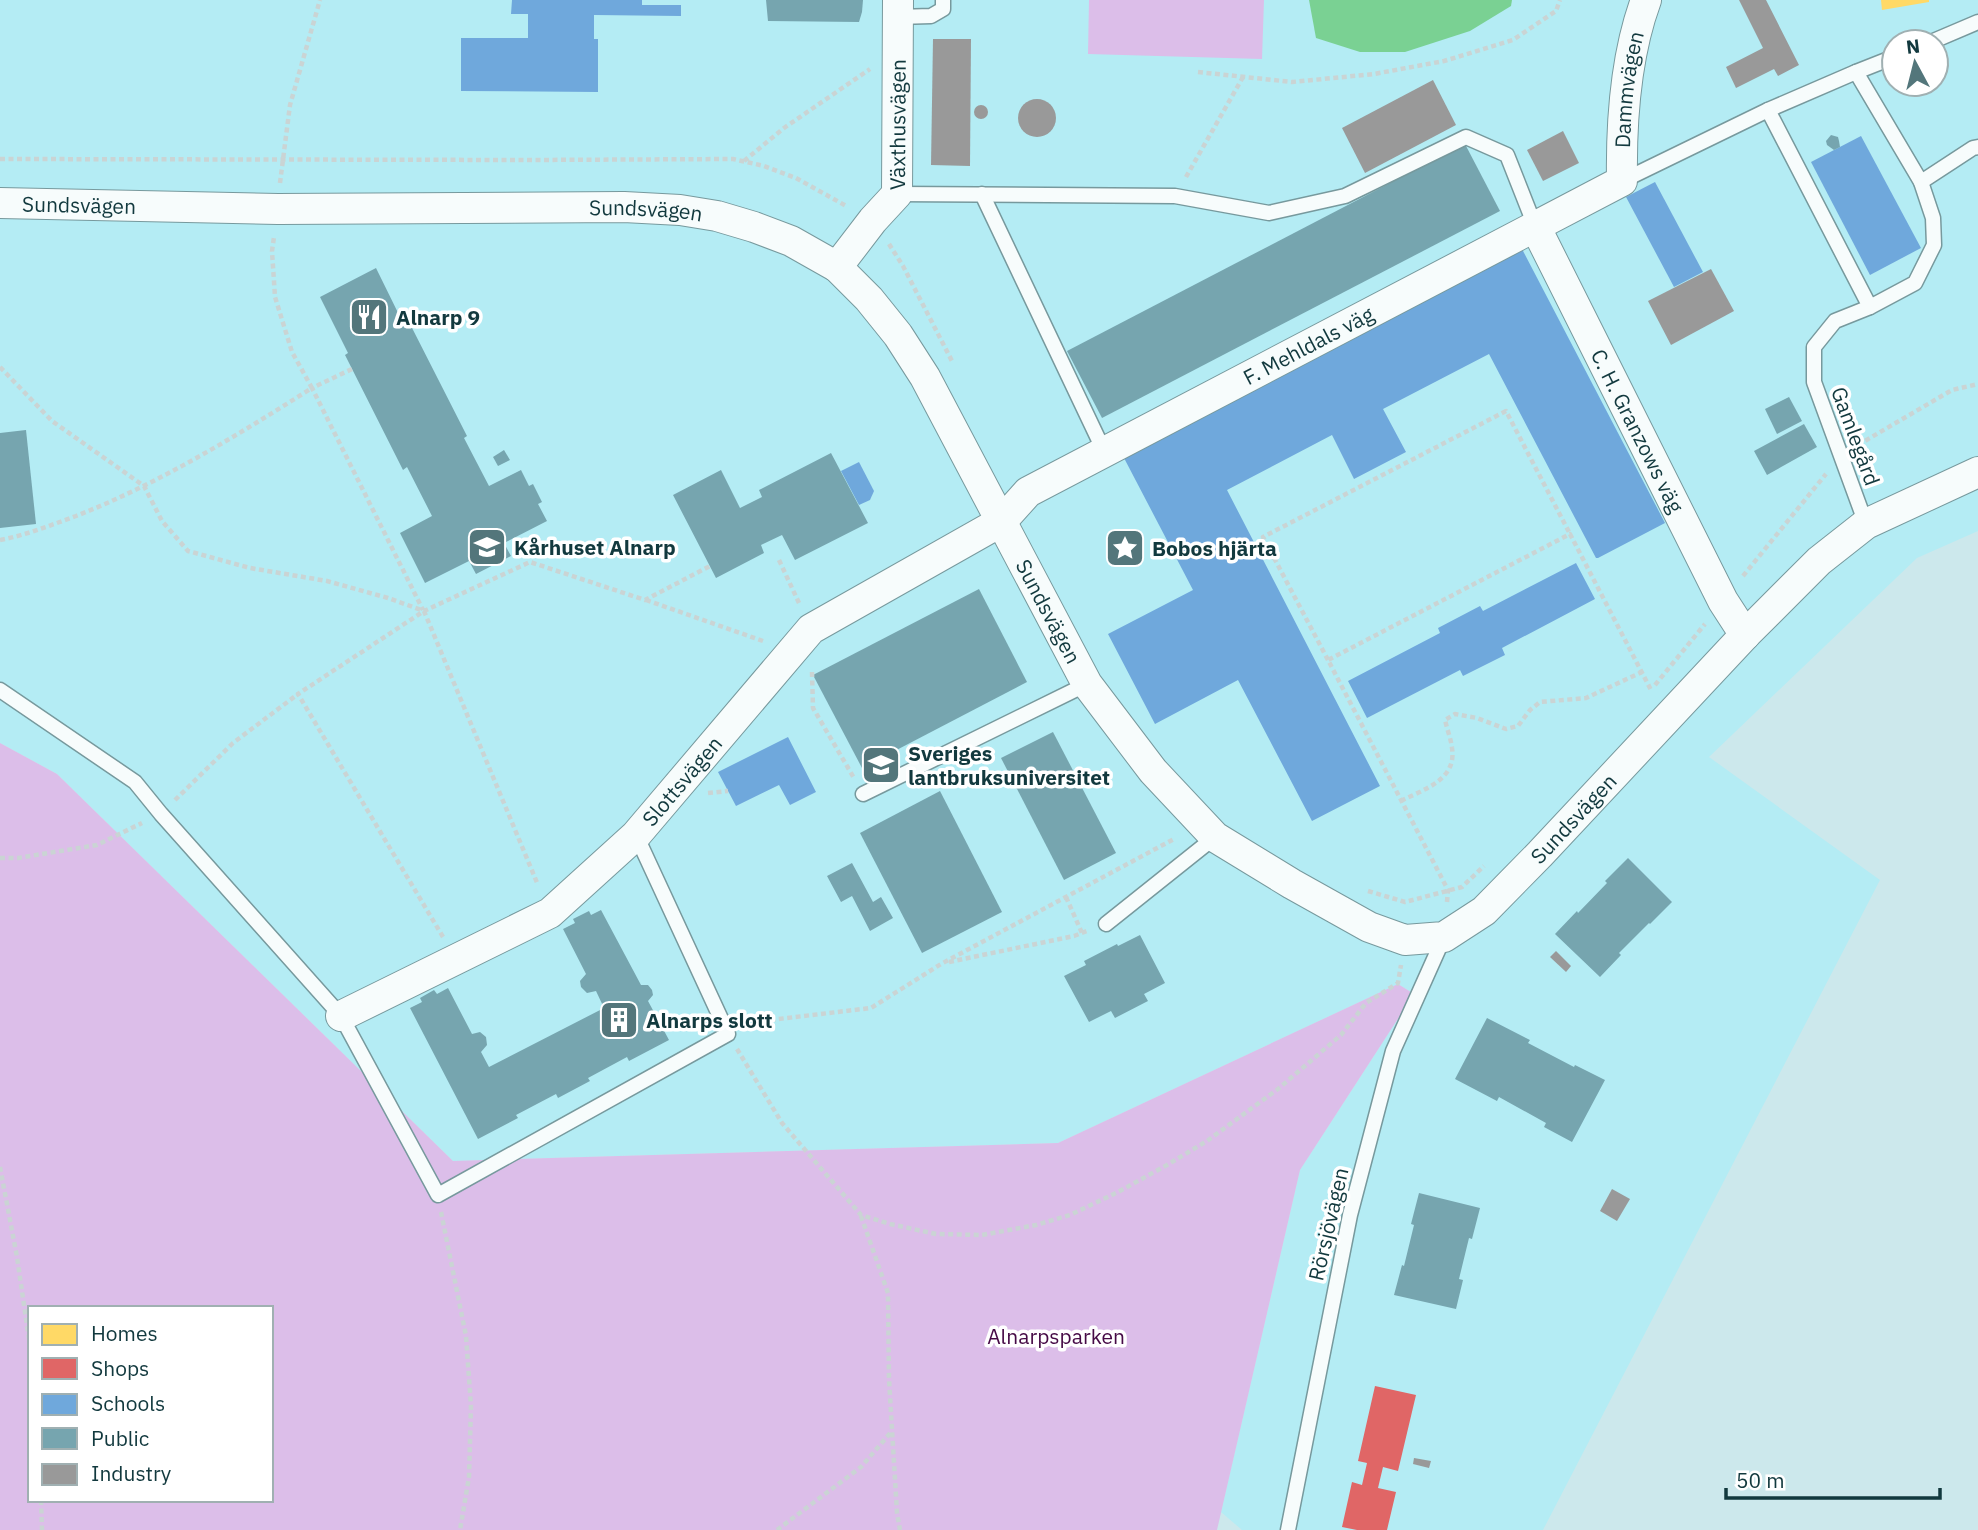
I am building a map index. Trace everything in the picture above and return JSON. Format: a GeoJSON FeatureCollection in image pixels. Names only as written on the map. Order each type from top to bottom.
{"type":"FeatureCollection","features":[{"type":"Feature","properties":{"kind":"street","name":"Dammvägen"},"geometry":{"type":"LineString","coordinates":[[1622,181],[1623,110],[1637,24],[1646,0]]}},
{"type":"Feature","properties":{"kind":"street","name":"Växthusvägen"},"geometry":{"type":"LineString","coordinates":[[837,267],[897,194],[898,9]]}},
{"type":"Feature","properties":{"kind":"street","name":"F. Mehldals väg"},"geometry":{"type":"LineString","coordinates":[[1002,521],[1028,492],[1622,181]]}},
{"type":"Feature","properties":{"kind":"street","name":"Sundsvägen"},"geometry":{"type":"LineString","coordinates":[[0,203],[278,209],[566,206],[680,210],[718,216],[791,241],[837,267],[869,299],[905,346],[925,377],[1087,684],[1153,771],[1209,830],[1292,884],[1369,927],[1405,940],[1444,937],[1484,911],[1745,635],[1819,561],[1866,524],[1978,472]]}},
{"type":"Feature","properties":{"kind":"street","name":"C. H. Granzows väg"},"geometry":{"type":"LineString","coordinates":[[1535,226],[1723,601],[1745,635]]}},
{"type":"Feature","properties":{"kind":"street","name":"Slottsvägen"},"geometry":{"type":"LineString","coordinates":[[341,1016],[550,913],[636,835],[811,629],[1002,521]]}},
{"type":"Feature","properties":{"kind":"lane"},"geometry":{"type":"LineString","coordinates":[[898,9],[931,16],[943,9],[943,0]]}},
{"type":"Feature","properties":{"kind":"lane"},"geometry":{"type":"LineString","coordinates":[[1950,34],[1978,22]]}},
{"type":"Feature","properties":{"kind":"lane"},"geometry":{"type":"LineString","coordinates":[[1622,181],[1768,110],[1880,63]]}},
{"type":"Feature","properties":{"kind":"lane","name":"Gamlegård"},"geometry":{"type":"LineString","coordinates":[[1856,72],[1921,182],[1933,218],[1934,245],[1915,283],[1870,307],[1835,321],[1814,347],[1814,382],[1866,524]]}},
{"type":"Feature","properties":{"kind":"lane"},"geometry":{"type":"LineString","coordinates":[[1768,110],[1870,307]]}},
{"type":"Feature","properties":{"kind":"lane"},"geometry":{"type":"LineString","coordinates":[[897,194],[1175,196],[1269,213],[1345,196],[1466,137],[1507,155],[1535,226]]}},
{"type":"Feature","properties":{"kind":"lane"},"geometry":{"type":"LineString","coordinates":[[1921,182],[1978,146]]}},
{"type":"Feature","properties":{"kind":"lane"},"geometry":{"type":"LineString","coordinates":[[982,194],[1104,451]]}},
{"type":"Feature","properties":{"kind":"lane"},"geometry":{"type":"LineString","coordinates":[[863,793],[1087,684]]}},
{"type":"Feature","properties":{"kind":"lane"},"geometry":{"type":"LineString","coordinates":[[0,690],[135,782],[341,1016],[438,1195],[725,1029],[636,835]]}},
{"type":"Feature","properties":{"kind":"lane"},"geometry":{"type":"LineString","coordinates":[[1106,924],[1209,830]]}},
{"type":"Feature","properties":{"kind":"lane","name":"Rörsjövägen"},"geometry":{"type":"LineString","coordinates":[[1288,1530],[1350,1215],[1392,1051],[1444,937]]}},
{"type":"Feature","properties":{"kind":"path"},"geometry":{"type":"LineString","coordinates":[[320,0],[290,105],[272,251],[275,297],[292,352],[424,611],[550,913]]}},
{"type":"Feature","properties":{"kind":"path"},"geometry":{"type":"LineString","coordinates":[[1198,72],[1292,82],[1374,74],[1444,61],[1513,40],[1556,11],[1560,0]]}},
{"type":"Feature","properties":{"kind":"path"},"geometry":{"type":"LineString","coordinates":[[744,161],[783,128],[863,73],[898,54]]}},
{"type":"Feature","properties":{"kind":"path"},"geometry":{"type":"LineString","coordinates":[[1175,196],[1243,76]]}},
{"type":"Feature","properties":{"kind":"path"},"geometry":{"type":"LineString","coordinates":[[0,159],[282,159]]}},
{"type":"Feature","properties":{"kind":"path"},"geometry":{"type":"LineString","coordinates":[[0,367],[52,421],[144,486],[162,521],[188,551],[250,568],[327,581],[424,611]]}},
{"type":"Feature","properties":{"kind":"path"},"geometry":{"type":"LineString","coordinates":[[0,540],[24,536],[144,486],[191,462],[312,388],[352,369]]}},
{"type":"Feature","properties":{"kind":"path"},"geometry":{"type":"LineString","coordinates":[[1644,700],[1842,455],[1952,390],[1978,384]]}},
{"type":"Feature","properties":{"kind":"path"},"geometry":{"type":"LineString","coordinates":[[1448,890],[1263,537],[1506,411],[1651,690]]}},
{"type":"Feature","properties":{"kind":"path"},"geometry":{"type":"LineString","coordinates":[[1328,660],[1570,534]]}},
{"type":"Feature","properties":{"kind":"path"},"geometry":{"type":"LineString","coordinates":[[779,560],[811,629],[813,708],[863,793]]}},
{"type":"Feature","properties":{"kind":"path"},"geometry":{"type":"LineString","coordinates":[[456,958],[299,694],[424,611],[530,562],[791,652]]}},
{"type":"Feature","properties":{"kind":"path"},"geometry":{"type":"LineString","coordinates":[[645,600],[710,566]]}},
{"type":"Feature","properties":{"kind":"path"},"geometry":{"type":"LineString","coordinates":[[1401,801],[1440,782],[1449,771],[1452,747],[1445,720],[1455,714],[1477,718],[1506,729],[1518,726],[1540,702],[1586,698],[1642,672]]}},
{"type":"Feature","properties":{"kind":"path"},"geometry":{"type":"LineString","coordinates":[[900,1530],[892,1431],[888,1293],[861,1216],[782,1123],[725,1029],[871,1008],[941,964],[1066,897],[1209,830]]}},
{"type":"Feature","properties":{"kind":"path"},"geometry":{"type":"LineString","coordinates":[[1366,890],[1405,902],[1462,887],[1487,863]]}},
{"type":"Feature","properties":{"kind":"path"},"geometry":{"type":"LineString","coordinates":[[1066,897],[1082,933]]}},
{"type":"Feature","properties":{"kind":"path"},"geometry":{"type":"LineString","coordinates":[[941,964],[1082,933],[1106,924]]}},
{"type":"Feature","properties":{"kind":"path"},"geometry":{"type":"LineString","coordinates":[[861,1216],[936,1234],[982,1235],[1036,1225],[1070,1215],[1118,1192],[1207,1141],[1278,1089],[1341,1035],[1366,1003],[1398,984],[1405,940]]}},
{"type":"Feature","properties":{"kind":"path"},"geometry":{"type":"LineString","coordinates":[[0,1167],[28,1332]]}},
{"type":"Feature","properties":{"kind":"path"},"geometry":{"type":"LineString","coordinates":[[438,1195],[466,1336],[471,1406],[469,1477],[460,1530]]}},
{"type":"Feature","properties":{"kind":"path"},"geometry":{"type":"LineString","coordinates":[[777,1530],[861,1467],[892,1431]]}},
{"type":"Feature","properties":{"kind":"path"},"geometry":{"type":"LineString","coordinates":[[41,1502],[42,1530]]}},
{"type":"Feature","properties":{"kind":"shaded area","name":"Sveriges lantbruksuniversitet"},"geometry":{"type":"Polygon","coordinates":[[[0,0],[1978,0],[1978,531],[1917,558],[1709,757],[1880,880],[1543,1530],[1242,1530],[1221,1512],[1300,1170],[1414,994],[1398,984],[1058,1143],[453,1161],[57,774],[0,743],[0,0]]]}},
{"type":"Feature","properties":{"kind":"shaded area"},"geometry":{"type":"Polygon","coordinates":[[[1309,0],[1512,0],[1511,6],[1470,31],[1405,52],[1360,52],[1316,38],[1309,0]]]}},
{"type":"Feature","properties":{"kind":"green space"},"geometry":{"type":"Polygon","coordinates":[[[1089,0],[1264,0],[1262,59],[1088,54],[1089,0]]]}},
{"type":"Feature","properties":{"kind":"green space","name":"Alnarpsparken"},"geometry":{"type":"Polygon","coordinates":[[[0,743],[57,774],[453,1161],[1058,1143],[1398,984],[1414,994],[1300,1170],[1217,1530],[0,1530],[0,743]]]}},
{"type":"Feature","properties":{"kind":"building: Homes"},"geometry":{"type":"Polygon","coordinates":[[[1881,0],[1929,0],[1929,2],[1882,10],[1881,0]]]}},
{"type":"Feature","properties":{"kind":"building: Shops"},"geometry":{"type":"Polygon","coordinates":[[[1375,1386],[1416,1395],[1398,1471],[1383,1467],[1378,1488],[1396,1492],[1387,1530],[1357,1530],[1342,1527],[1352,1482],[1362,1485],[1367,1463],[1358,1461],[1375,1386]]]}},
{"type":"Feature","properties":{"kind":"building: Schools"},"geometry":{"type":"Polygon","coordinates":[[[512,0],[642,0],[642,5],[681,5],[681,16],[594,15],[594,39],[598,39],[598,92],[461,91],[461,38],[528,38],[528,14],[511,14],[512,0]]]}},
{"type":"Feature","properties":{"kind":"building: Schools"},"geometry":{"type":"Polygon","coordinates":[[[1861,136],[1921,248],[1870,275],[1811,162],[1861,136]]]}},
{"type":"Feature","properties":{"kind":"building: Schools"},"geometry":{"type":"Polygon","coordinates":[[[1655,182],[1703,272],[1674,287],[1626,197],[1655,182]]]}},
{"type":"Feature","properties":{"kind":"building: Schools"},"geometry":{"type":"Polygon","coordinates":[[[1522,249],[1665,523],[1596,558],[1489,354],[1383,409],[1406,452],[1354,479],[1332,435],[1227,490],[1380,786],[1312,821],[1238,680],[1155,724],[1108,634],[1193,590],[1124,458],[1522,249]]]}},
{"type":"Feature","properties":{"kind":"building: Schools"},"geometry":{"type":"Polygon","coordinates":[[[859,462],[874,491],[870,500],[859,505],[841,471],[859,462]]]}},
{"type":"Feature","properties":{"kind":"building: Schools"},"geometry":{"type":"Polygon","coordinates":[[[1576,563],[1595,599],[1502,648],[1505,655],[1463,676],[1460,670],[1367,718],[1348,681],[1440,633],[1438,628],[1480,606],[1483,611],[1576,563]]]}},
{"type":"Feature","properties":{"kind":"building: Schools"},"geometry":{"type":"Polygon","coordinates":[[[788,737],[816,792],[790,805],[779,785],[736,806],[718,772],[788,737]]]}},
{"type":"Feature","properties":{"kind":"building: Public"},"geometry":{"type":"Polygon","coordinates":[[[766,0],[863,0],[859,22],[768,21],[766,0]]]}},
{"type":"Feature","properties":{"kind":"building: Public"},"geometry":{"type":"Polygon","coordinates":[[[1831,135],[1838,137],[1839,141],[1840,147],[1834,150],[1826,141],[1831,135]]]}},
{"type":"Feature","properties":{"kind":"building: Public"},"geometry":{"type":"Polygon","coordinates":[[[1465,144],[1500,211],[1102,418],[1067,351],[1465,144]]]}},
{"type":"Feature","properties":{"kind":"building: Public"},"geometry":{"type":"Polygon","coordinates":[[[376,268],[404,325],[409,322],[467,436],[464,438],[489,486],[521,470],[529,486],[533,484],[542,502],[538,504],[547,521],[504,543],[511,556],[476,574],[469,561],[425,583],[400,533],[432,516],[407,467],[403,470],[345,355],[348,353],[320,297],[376,268]]]}},
{"type":"Feature","properties":{"kind":"building: Public"},"geometry":{"type":"Polygon","coordinates":[[[1789,397],[1802,421],[1777,434],[1765,409],[1789,397]]]}},
{"type":"Feature","properties":{"kind":"building: Public"},"geometry":{"type":"Polygon","coordinates":[[[1804,424],[1817,447],[1767,475],[1754,451],[1804,424]]]}},
{"type":"Feature","properties":{"kind":"building: Public"},"geometry":{"type":"Polygon","coordinates":[[[26,430],[36,524],[0,528],[0,433],[26,430]]]}},
{"type":"Feature","properties":{"kind":"building: Public"},"geometry":{"type":"Polygon","coordinates":[[[504,450],[510,460],[498,466],[493,457],[504,450]]]}},
{"type":"Feature","properties":{"kind":"building: Public"},"geometry":{"type":"Polygon","coordinates":[[[831,453],[868,523],[795,560],[782,535],[761,545],[764,553],[716,578],[673,495],[721,470],[740,508],[762,497],[759,490],[831,453]]]}},
{"type":"Feature","properties":{"kind":"building: Public"},"geometry":{"type":"Polygon","coordinates":[[[979,589],[1027,682],[862,768],[813,675],[979,589]]]}},
{"type":"Feature","properties":{"kind":"building: Public"},"geometry":{"type":"Polygon","coordinates":[[[1053,732],[1116,853],[1064,880],[1001,758],[1053,732]]]}},
{"type":"Feature","properties":{"kind":"building: Public"},"geometry":{"type":"Polygon","coordinates":[[[940,791],[1002,912],[922,953],[860,833],[940,791]]]}},
{"type":"Feature","properties":{"kind":"building: Public"},"geometry":{"type":"Polygon","coordinates":[[[1628,858],[1672,902],[1619,953],[1621,955],[1600,977],[1555,934],[1607,883],[1605,881],[1628,858]]]}},
{"type":"Feature","properties":{"kind":"building: Public"},"geometry":{"type":"Polygon","coordinates":[[[852,863],[873,902],[881,897],[893,918],[870,931],[852,896],[841,902],[827,876],[852,863]]]}},
{"type":"Feature","properties":{"kind":"building: Public","name":"Alnarps slott"},"geometry":{"type":"Polygon","coordinates":[[[601,910],[641,985],[648,985],[652,990],[653,995],[648,1001],[669,1040],[629,1061],[627,1057],[588,1078],[590,1081],[558,1098],[556,1094],[478,1139],[410,1008],[422,1002],[420,998],[434,990],[437,994],[448,988],[472,1034],[480,1032],[486,1037],[487,1045],[481,1052],[489,1067],[604,1008],[596,991],[587,993],[581,987],[580,981],[586,974],[563,929],[575,923],[573,919],[589,911],[591,915],[601,910]]]}},
{"type":"Feature","properties":{"kind":"building: Public"},"geometry":{"type":"Polygon","coordinates":[[[1140,935],[1165,983],[1144,994],[1148,1001],[1115,1018],[1111,1011],[1089,1022],[1064,976],[1086,965],[1084,961],[1140,935]]]}},
{"type":"Feature","properties":{"kind":"building: Public"},"geometry":{"type":"Polygon","coordinates":[[[1487,1018],[1530,1040],[1528,1043],[1605,1080],[1572,1142],[1544,1127],[1546,1123],[1499,1097],[1497,1101],[1455,1079],[1487,1018]]]}},
{"type":"Feature","properties":{"kind":"building: Public"},"geometry":{"type":"Polygon","coordinates":[[[1419,1193],[1480,1208],[1459,1279],[1463,1280],[1456,1309],[1394,1295],[1402,1265],[1404,1266],[1419,1193]]]}},
{"type":"Feature","properties":{"kind":"building: Industry"},"geometry":{"type":"Polygon","coordinates":[[[1739,0],[1766,0],[1799,65],[1778,76],[1774,69],[1736,88],[1726,67],[1763,48],[1739,0]]]}},
{"type":"Feature","properties":{"kind":"building: Industry"},"geometry":{"type":"Polygon","coordinates":[[[933,39],[971,39],[970,166],[931,165],[933,39]]]}},
{"type":"Feature","properties":{"kind":"building: Industry"},"geometry":{"type":"Polygon","coordinates":[[[1433,80],[1456,125],[1365,173],[1342,128],[1433,80]]]}},
{"type":"Feature","properties":{"kind":"building: Industry"},"geometry":{"type":"Polygon","coordinates":[[[1037,99],[1050,105],[1056,118],[1050,131],[1037,137],[1024,131],[1018,118],[1024,105],[1037,99]]]}},
{"type":"Feature","properties":{"kind":"building: Industry"},"geometry":{"type":"Polygon","coordinates":[[[981,105],[986,107],[986,117],[981,119],[976,117],[974,112],[976,107],[981,105]]]}},
{"type":"Feature","properties":{"kind":"building: Industry"},"geometry":{"type":"Polygon","coordinates":[[[1563,131],[1579,163],[1543,181],[1527,150],[1563,131]]]}},
{"type":"Feature","properties":{"kind":"building: Industry"},"geometry":{"type":"Polygon","coordinates":[[[1711,269],[1734,311],[1671,345],[1648,301],[1711,269]]]}},
{"type":"Feature","properties":{"kind":"building: Industry"},"geometry":{"type":"Polygon","coordinates":[[[1556,951],[1571,966],[1566,972],[1550,957],[1556,951]]]}},
{"type":"Feature","properties":{"kind":"building: Industry"},"geometry":{"type":"Polygon","coordinates":[[[1612,1189],[1630,1199],[1617,1221],[1600,1211],[1612,1189]]]}},
{"type":"Feature","properties":{"kind":"building: Industry"},"geometry":{"type":"Polygon","coordinates":[[[1414,1458],[1431,1461],[1429,1468],[1413,1464],[1414,1458]]]}},
{"type":"Feature","properties":{"kind":"place","name":"Alnarp 9"},"geometry":{"type":"Point","coordinates":[369,317]}},
{"type":"Feature","properties":{"kind":"place","name":"Kårhuset Alnarp"},"geometry":{"type":"Point","coordinates":[487,547]}},
{"type":"Feature","properties":{"kind":"place","name":"Bobos hjärta"},"geometry":{"type":"Point","coordinates":[1125,548]}},
{"type":"Feature","properties":{"kind":"place","name":"Sveriges lantbruksuniversitet"},"geometry":{"type":"Point","coordinates":[881,765]}},
{"type":"Feature","properties":{"kind":"place","name":"Alnarps slott"},"geometry":{"type":"Point","coordinates":[619,1020]}}]}
